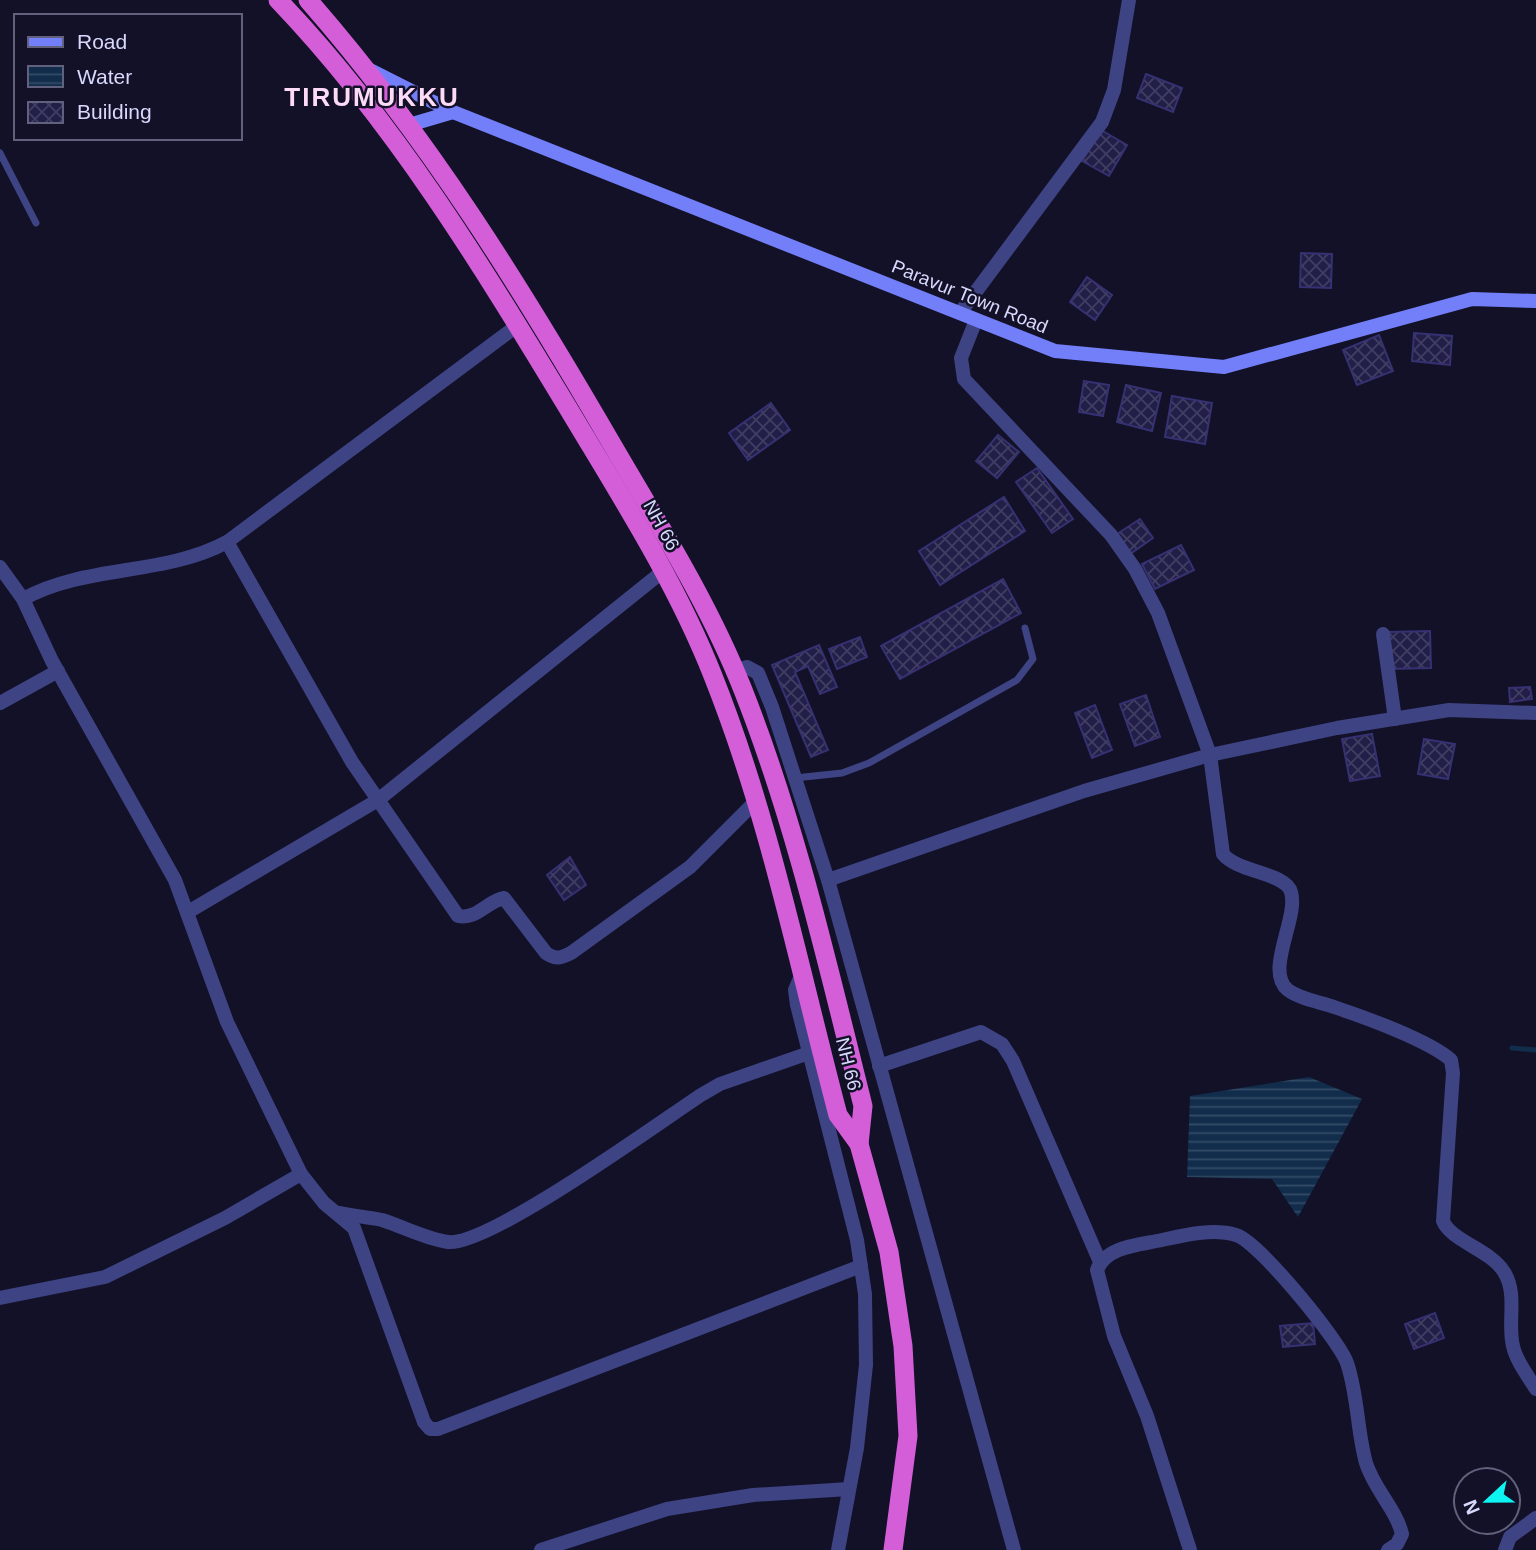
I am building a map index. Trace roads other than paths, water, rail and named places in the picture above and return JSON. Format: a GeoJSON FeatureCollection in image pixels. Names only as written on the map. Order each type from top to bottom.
{"type":"FeatureCollection","features":[{"type":"Feature","properties":{"kind":"highway","name":"NH 66"},"geometry":{"type":"LineString","coordinates":[[278,0],[313,37],[423,179],[518,325],[662,572],[713,675],[757,800],[804,970],[838,1115],[859,1144],[889,1252],[903,1346],[908,1436],[893,1550]]}},
{"type":"Feature","properties":{"kind":"highway","name":"NH 66"},"geometry":{"type":"LineString","coordinates":[[308,0],[367,68],[521,289],[686,573],[735,671],[766,754],[810,901],[863,1106],[859,1144]]}},
{"type":"Feature","properties":{"kind":"main road","name":"Paravur Town Road"},"geometry":{"type":"LineString","coordinates":[[367,68],[453,112],[1055,351],[1224,367],[1472,299],[1536,301]]}},
{"type":"Feature","properties":{"kind":"main road"},"geometry":{"type":"LineString","coordinates":[[409,125],[453,112]]}},
{"type":"Feature","properties":{"kind":"street"},"geometry":{"type":"LineString","coordinates":[[960,313],[1102,122],[1114,90],[1129,0]]}},
{"type":"Feature","properties":{"kind":"street"},"geometry":{"type":"LineString","coordinates":[[976,320],[961,358],[964,379],[1111,536],[1135,569],[1158,613],[1210,755],[1223,854],[1236,864],[1284,883],[1291,891],[1292,903],[1279,970],[1282,983],[1294,994],[1357,1015],[1436,1050],[1451,1060],[1453,1073],[1443,1221],[1448,1229],[1493,1258],[1503,1270],[1511,1291],[1512,1345],[1536,1389]]}},
{"type":"Feature","properties":{"kind":"street"},"geometry":{"type":"LineString","coordinates":[[23,599],[56,583],[190,559],[228,542],[518,325]]}},
{"type":"Feature","properties":{"kind":"street"},"geometry":{"type":"LineString","coordinates":[[228,542],[352,762],[458,916],[471,916],[494,901],[504,898],[553,959],[571,953],[690,867],[757,800]]}},
{"type":"Feature","properties":{"kind":"street"},"geometry":{"type":"LineString","coordinates":[[0,567],[23,599],[58,671],[175,880],[227,1022],[301,1174],[335,1213],[354,1228],[424,1422],[433,1430],[861,1266]]}},
{"type":"Feature","properties":{"kind":"street"},"geometry":{"type":"LineString","coordinates":[[188,912],[378,800],[662,572]]}},
{"type":"Feature","properties":{"kind":"street"},"geometry":{"type":"LineString","coordinates":[[1383,634],[1395,719]]}},
{"type":"Feature","properties":{"kind":"street"},"geometry":{"type":"LineString","coordinates":[[735,671],[747,667],[758,673],[828,880],[1014,1550]]}},
{"type":"Feature","properties":{"kind":"street"},"geometry":{"type":"LineString","coordinates":[[0,703],[58,671]]}},
{"type":"Feature","properties":{"kind":"street"},"geometry":{"type":"LineString","coordinates":[[828,880],[1084,791],[1210,755],[1449,710],[1536,713]]}},
{"type":"Feature","properties":{"kind":"street"},"geometry":{"type":"LineString","coordinates":[[804,970],[795,990],[861,1266],[865,1294],[866,1365],[838,1550]]}},
{"type":"Feature","properties":{"kind":"street"},"geometry":{"type":"LineString","coordinates":[[879,1066],[981,1032],[1002,1044],[1013,1062],[1100,1262]]}},
{"type":"Feature","properties":{"kind":"street"},"geometry":{"type":"LineString","coordinates":[[335,1213],[380,1220],[450,1242],[471,1239],[502,1224],[580,1176],[720,1084],[809,1053]]}},
{"type":"Feature","properties":{"kind":"street"},"geometry":{"type":"LineString","coordinates":[[0,1298],[105,1277],[225,1218],[301,1174]]}},
{"type":"Feature","properties":{"kind":"street"},"geometry":{"type":"LineString","coordinates":[[1190,1550],[1147,1416],[1114,1336],[1097,1270],[1100,1262],[1117,1250],[1188,1234],[1226,1233],[1240,1236],[1258,1252],[1316,1314],[1336,1340],[1347,1363],[1367,1466],[1402,1535],[1397,1544],[1388,1550]]}},
{"type":"Feature","properties":{"kind":"street"},"geometry":{"type":"LineString","coordinates":[[541,1550],[667,1509],[753,1495],[849,1489]]}},
{"type":"Feature","properties":{"kind":"street"},"geometry":{"type":"LineString","coordinates":[[1505,1550],[1510,1537],[1536,1518]]}},
{"type":"Feature","properties":{"kind":"lane"},"geometry":{"type":"LineString","coordinates":[[0,153],[36,223]]}},
{"type":"Feature","properties":{"kind":"lane"},"geometry":{"type":"LineString","coordinates":[[795,778],[842,773],[869,763],[1017,680],[1033,659],[1025,628]]}},
{"type":"Feature","properties":{"kind":"water"},"geometry":{"type":"Polygon","coordinates":[[[1309,1077],[1362,1099],[1298,1217],[1272,1179],[1187,1177],[1190,1096],[1309,1077]]]}},
{"type":"Feature","properties":{"kind":"waterway"},"geometry":{"type":"LineString","coordinates":[[1512,1048],[1536,1050]]}},
{"type":"Feature","properties":{"kind":"district","name":"TIRUMUKKU"},"geometry":{"type":"Point","coordinates":[372,97]}}]}
